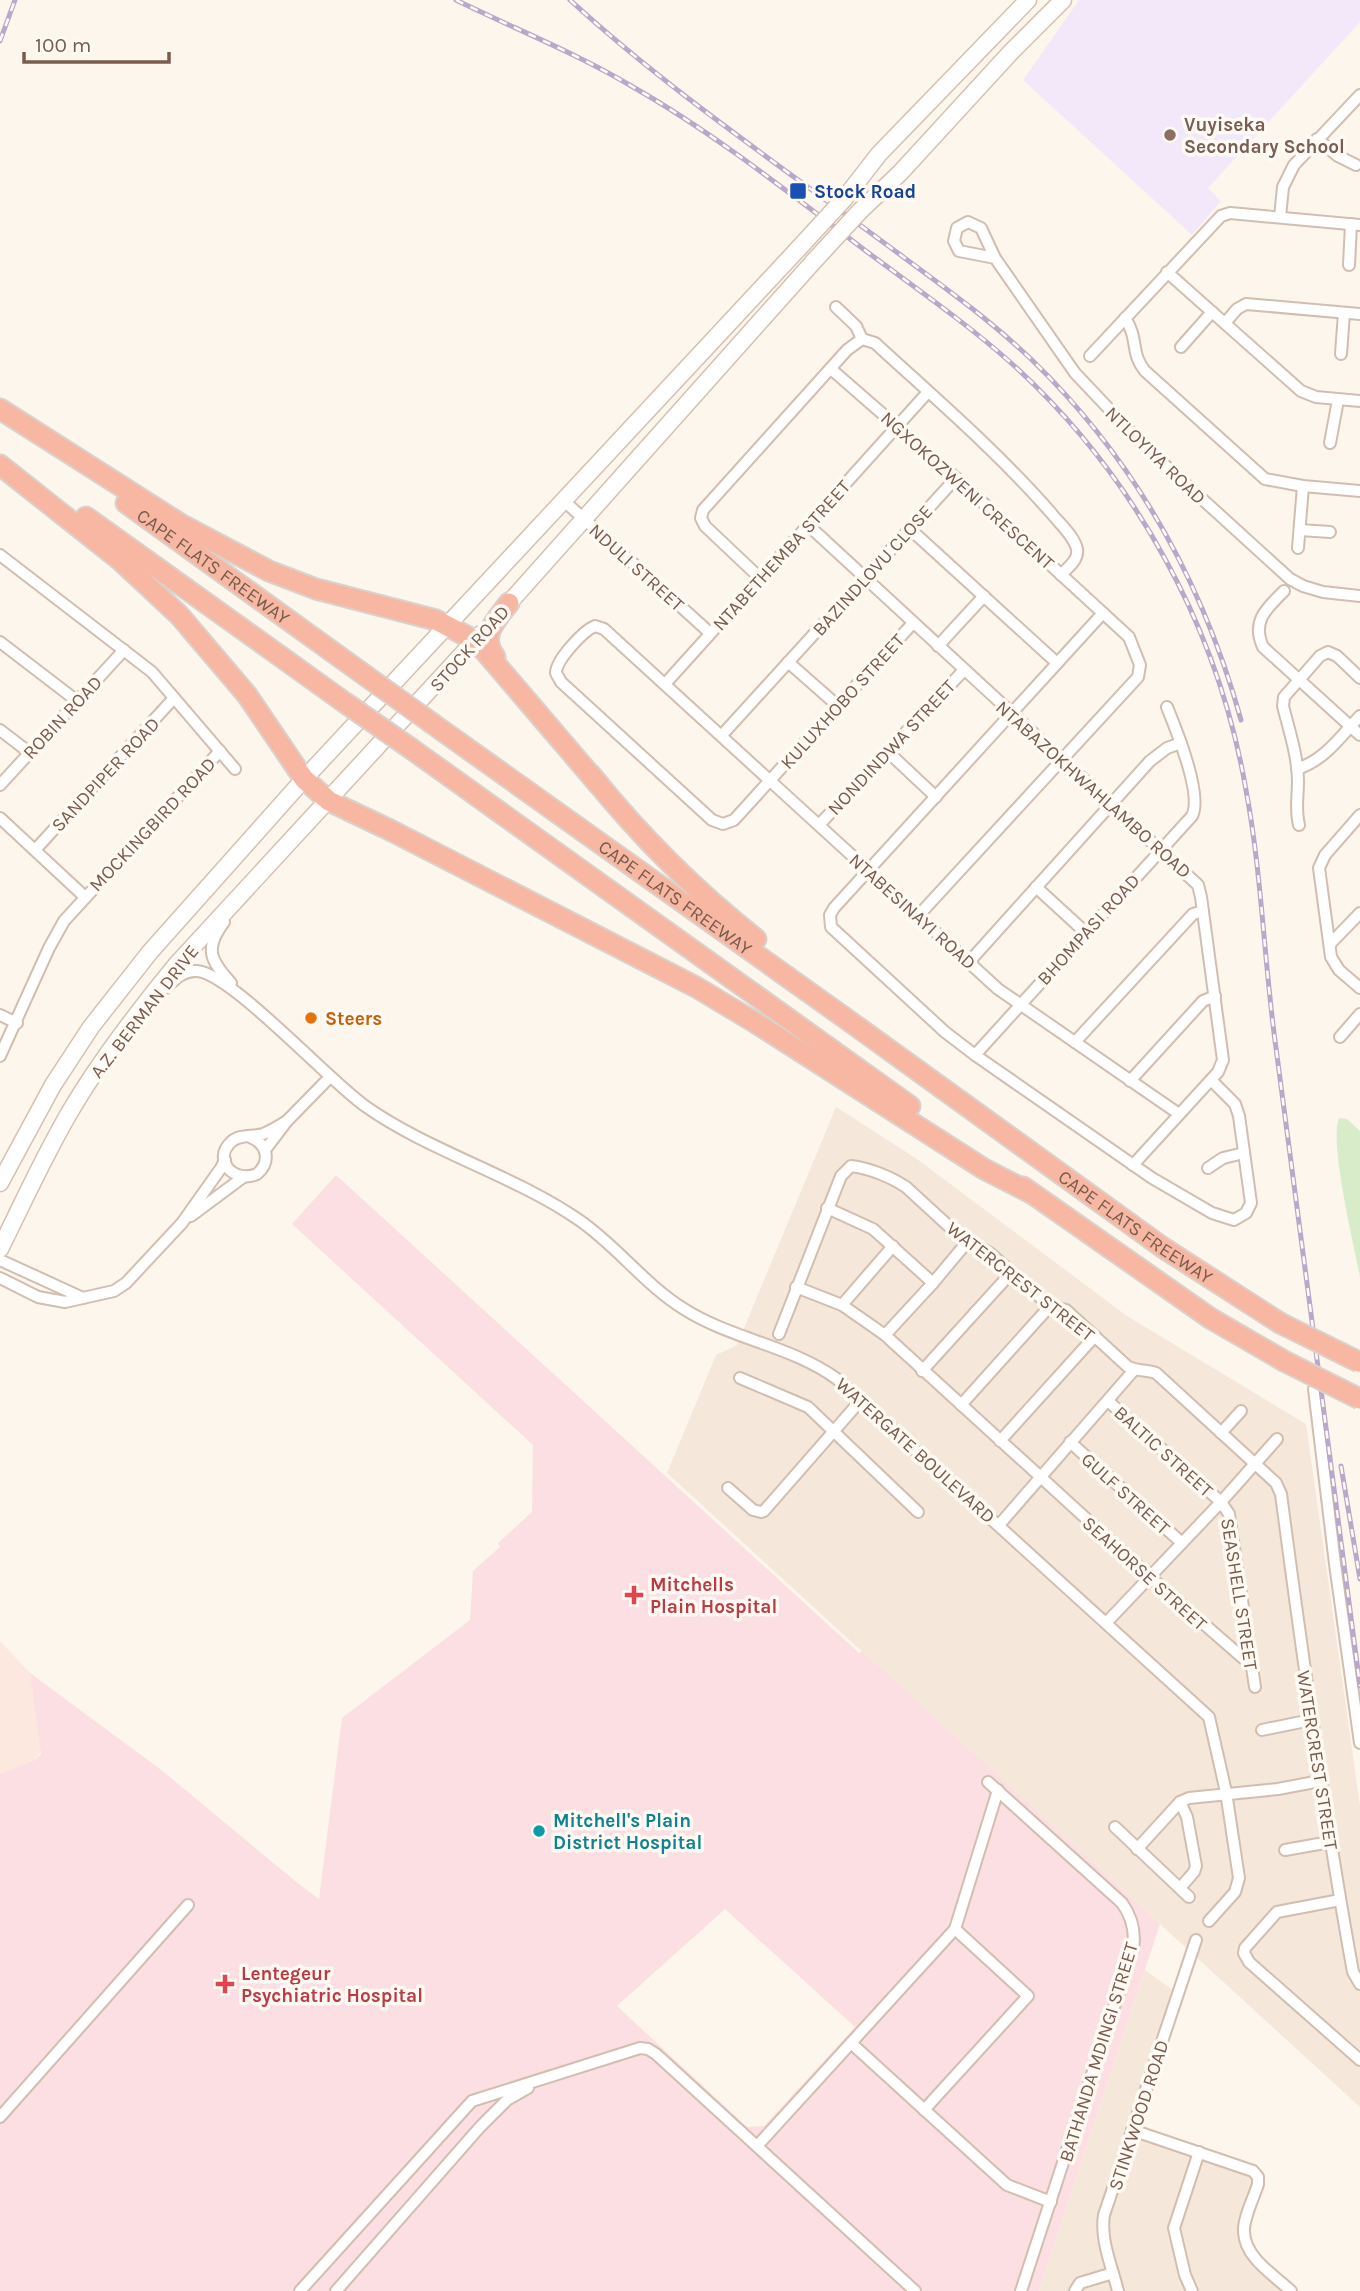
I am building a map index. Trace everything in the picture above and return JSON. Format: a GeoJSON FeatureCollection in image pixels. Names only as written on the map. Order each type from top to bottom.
{"type":"FeatureCollection","features":[{"type":"Feature","properties":{"kind":"highway"},"geometry":{"type":"LineString","coordinates":[[0,411],[182,525],[257,566],[316,589],[449,625],[476,641],[599,785],[677,871],[746,931],[824,993],[836,1004],[845,1018]]}},
{"type":"Feature","properties":{"kind":"highway","name":"CAPE FLATS FREEWAY"},"geometry":{"type":"LineString","coordinates":[[0,411],[1162,1247],[1280,1323],[1359,1362]]}},
{"type":"Feature","properties":{"kind":"highway","name":"CAPE FLATS FREEWAY"},"geometry":{"type":"LineString","coordinates":[[0,455],[1200,1311],[1284,1362],[1360,1399]]}},
{"type":"Feature","properties":{"kind":"highway"},"geometry":{"type":"LineString","coordinates":[[0,465],[90,535],[179,615],[247,695],[304,779],[328,801],[696,987],[984,1169],[1031,1193]]}},
{"type":"Feature","properties":{"kind":"highway"},"geometry":{"type":"LineString","coordinates":[[509,603],[488,635],[491,652],[599,785]]}},
{"type":"Feature","properties":{"kind":"main road","name":"STOCK ROAD"},"geometry":{"type":"LineString","coordinates":[[304,779],[844,199],[879,154],[1028,0]]}},
{"type":"Feature","properties":{"kind":"main road","name":"STOCK ROAD"},"geometry":{"type":"LineString","coordinates":[[328,801],[585,520],[697,390],[814,261],[1063,0]]}},
{"type":"Feature","properties":{"kind":"main road"},"geometry":{"type":"LineString","coordinates":[[344,737],[382,706],[450,639],[476,641]]}},
{"type":"Feature","properties":{"kind":"main road","name":"A.Z. BERMAN DRIVE"},"geometry":{"type":"LineString","coordinates":[[0,1183],[53,1085],[92,1027],[150,952],[304,779]]}},
{"type":"Feature","properties":{"kind":"main road","name":"A.Z. BERMAN DRIVE"},"geometry":{"type":"LineString","coordinates":[[0,1249],[69,1114],[133,1018],[176,965],[328,801]]}},
{"type":"Feature","properties":{"kind":"street"},"geometry":{"type":"LineString","coordinates":[[1280,217],[1286,177],[1317,139],[1360,95]]}},
{"type":"Feature","properties":{"kind":"street"},"geometry":{"type":"LineString","coordinates":[[1317,139],[1338,156],[1356,164]]}},
{"type":"Feature","properties":{"kind":"street"},"geometry":{"type":"LineString","coordinates":[[1090,356],[1221,216],[1230,213],[1356,224],[1349,265]]}},
{"type":"Feature","properties":{"kind":"street","name":"NTLOYIYA ROAD"},"geometry":{"type":"LineString","coordinates":[[995,258],[1082,381],[1145,447],[1290,579],[1323,592],[1360,596]]}},
{"type":"Feature","properties":{"kind":"street"},"geometry":{"type":"LineString","coordinates":[[1167,272],[1301,391],[1316,397],[1360,401]]}},
{"type":"Feature","properties":{"kind":"street"},"geometry":{"type":"LineString","coordinates":[[1225,323],[1245,304],[1360,314]]}},
{"type":"Feature","properties":{"kind":"street"},"geometry":{"type":"LineString","coordinates":[[836,307],[856,326],[862,340]]}},
{"type":"Feature","properties":{"kind":"street"},"geometry":{"type":"LineString","coordinates":[[1181,347],[1212,312]]}},
{"type":"Feature","properties":{"kind":"street"},"geometry":{"type":"LineString","coordinates":[[1341,354],[1344,313]]}},
{"type":"Feature","properties":{"kind":"street"},"geometry":{"type":"LineString","coordinates":[[1125,318],[1134,334],[1136,357],[1145,371],[1265,479],[1360,491]]}},
{"type":"Feature","properties":{"kind":"street"},"geometry":{"type":"LineString","coordinates":[[760,578],[705,526],[701,518],[702,510],[847,350],[862,340],[875,343],[929,392],[1008,466],[1066,531],[1077,551],[1076,557],[1061,575]]}},
{"type":"Feature","properties":{"kind":"street","name":"NGXOKOZWENI CRESCENT"},"geometry":{"type":"LineString","coordinates":[[831,369],[956,478],[1129,637],[1140,671],[1138,677],[1061,759]]}},
{"type":"Feature","properties":{"kind":"street","name":"NTABETHEMBA STREET"},"geometry":{"type":"LineString","coordinates":[[665,684],[929,392]]}},
{"type":"Feature","properties":{"kind":"street"},"geometry":{"type":"LineString","coordinates":[[1330,443],[1338,400]]}},
{"type":"Feature","properties":{"kind":"street","name":"BAZINDLOVU CLOSE"},"geometry":{"type":"LineString","coordinates":[[722,735],[956,478]]}},
{"type":"Feature","properties":{"kind":"street"},"geometry":{"type":"LineString","coordinates":[[1298,548],[1304,486]]}},
{"type":"Feature","properties":{"kind":"street","name":"NDULI STREET"},"geometry":{"type":"LineString","coordinates":[[563,500],[710,633]]}},
{"type":"Feature","properties":{"kind":"street","name":"NTABAZOKHWAHLAMBO ROAD"},"geometry":{"type":"LineString","coordinates":[[808,525],[1198,885],[1224,1057],[1220,1069],[1211,1080],[1133,1165]]}},
{"type":"Feature","properties":{"kind":"street"},"geometry":{"type":"LineString","coordinates":[[910,529],[1057,663]]}},
{"type":"Feature","properties":{"kind":"street"},"geometry":{"type":"LineString","coordinates":[[1300,530],[1330,532]]}},
{"type":"Feature","properties":{"kind":"street","name":"MOCKINGBIRD ROAD"},"geometry":{"type":"LineString","coordinates":[[0,555],[152,672],[235,769]]}},
{"type":"Feature","properties":{"kind":"street"},"geometry":{"type":"LineString","coordinates":[[1284,591],[1260,617],[1258,631],[1264,647],[1360,735]]}},
{"type":"Feature","properties":{"kind":"street"},"geometry":{"type":"LineString","coordinates":[[938,646],[984,596]]}},
{"type":"Feature","properties":{"kind":"street"},"geometry":{"type":"LineString","coordinates":[[1103,613],[834,908],[830,915],[831,927],[945,1032],[975,1055],[1133,1165],[1212,1213],[1234,1220],[1246,1213],[1251,1203],[1244,1153],[1235,1104],[1211,1080]]}},
{"type":"Feature","properties":{"kind":"street","name":"KULUXHOBO STREET"},"geometry":{"type":"LineString","coordinates":[[665,684],[604,629],[595,626],[588,630],[556,667],[561,682],[718,824],[729,823],[913,623]]}},
{"type":"Feature","properties":{"kind":"street"},"geometry":{"type":"LineString","coordinates":[[0,642],[77,701]]}},
{"type":"Feature","properties":{"kind":"street","name":"ROBIN ROAD"},"geometry":{"type":"LineString","coordinates":[[0,785],[124,650]]}},
{"type":"Feature","properties":{"kind":"street"},"geometry":{"type":"LineString","coordinates":[[1299,825],[1296,808],[1297,769],[1283,702],[1285,694],[1320,656],[1328,652],[1337,656],[1360,678]]}},
{"type":"Feature","properties":{"kind":"street"},"geometry":{"type":"LineString","coordinates":[[788,662],[838,706]]}},
{"type":"Feature","properties":{"kind":"street","name":"NONDINDWA STREET"},"geometry":{"type":"LineString","coordinates":[[819,825],[964,670]]}},
{"type":"Feature","properties":{"kind":"street","name":"NTABESINAYI ROAD"},"geometry":{"type":"LineString","coordinates":[[665,684],[918,916],[1019,1004],[1179,1114]]}},
{"type":"Feature","properties":{"kind":"street","name":"SANDPIPER ROAD"},"geometry":{"type":"LineString","coordinates":[[35,850],[174,698]]}},
{"type":"Feature","properties":{"kind":"street","name":"BHOMPASI ROAD"},"geometry":{"type":"LineString","coordinates":[[975,1055],[1195,810],[1194,794],[1181,743],[1167,707]]}},
{"type":"Feature","properties":{"kind":"street"},"geometry":{"type":"LineString","coordinates":[[1297,769],[1317,761],[1360,716]]}},
{"type":"Feature","properties":{"kind":"street"},"geometry":{"type":"LineString","coordinates":[[0,730],[30,752]]}},
{"type":"Feature","properties":{"kind":"street"},"geometry":{"type":"LineString","coordinates":[[969,961],[1159,753],[1181,743]]}},
{"type":"Feature","properties":{"kind":"street","name":"MOCKINGBIRD ROAD"},"geometry":{"type":"LineString","coordinates":[[0,1056],[60,926],[220,751]]}},
{"type":"Feature","properties":{"kind":"street"},"geometry":{"type":"LineString","coordinates":[[887,751],[936,797]]}},
{"type":"Feature","properties":{"kind":"street"},"geometry":{"type":"LineString","coordinates":[[918,916],[1061,759]]}},
{"type":"Feature","properties":{"kind":"street"},"geometry":{"type":"LineString","coordinates":[[1360,815],[1320,862],[1319,868],[1331,957],[1335,965],[1360,988]]}},
{"type":"Feature","properties":{"kind":"street"},"geometry":{"type":"LineString","coordinates":[[0,818],[85,897]]}},
{"type":"Feature","properties":{"kind":"street","name":"WATERGATE BOULEVARD"},"geometry":{"type":"LineString","coordinates":[[239,995],[215,965],[211,953],[212,943],[217,932],[262,873]]}},
{"type":"Feature","properties":{"kind":"street"},"geometry":{"type":"LineString","coordinates":[[1036,887],[1085,932]]}},
{"type":"Feature","properties":{"kind":"street"},"geometry":{"type":"LineString","coordinates":[[1075,1042],[1193,914],[1203,911]]}},
{"type":"Feature","properties":{"kind":"street"},"geometry":{"type":"LineString","coordinates":[[1330,944],[1360,913]]}},
{"type":"Feature","properties":{"kind":"street","name":"WATERGATE BOULEVARD"},"geometry":{"type":"LineString","coordinates":[[133,1018],[175,979],[188,971],[205,972],[239,995],[330,1077],[374,1112],[580,1220],[683,1309],[827,1371],[1209,1717],[1226,1793],[1239,1886],[1209,1921]]}},
{"type":"Feature","properties":{"kind":"street"},"geometry":{"type":"LineString","coordinates":[[1130,1081],[1203,1001],[1215,996]]}},
{"type":"Feature","properties":{"kind":"street"},"geometry":{"type":"LineString","coordinates":[[1339,1037],[1360,1014]]}},
{"type":"Feature","properties":{"kind":"street"},"geometry":{"type":"LineString","coordinates":[[0,1015],[17,1023]]}},
{"type":"Feature","properties":{"kind":"street"},"geometry":{"type":"LineString","coordinates":[[265,1150],[287,1121],[330,1077]]}},
{"type":"Feature","properties":{"kind":"street"},"geometry":{"type":"LineString","coordinates":[[0,1278],[52,1301],[65,1302],[114,1291],[126,1283],[182,1223],[222,1168],[231,1142],[243,1136],[268,1132],[287,1121]]}},
{"type":"Feature","properties":{"kind":"street"},"geometry":{"type":"LineString","coordinates":[[182,1223],[242,1178],[262,1170],[265,1150],[250,1137]]}},
{"type":"Feature","properties":{"kind":"street"},"geometry":{"type":"LineString","coordinates":[[1209,1168],[1223,1158],[1244,1153]]}},
{"type":"Feature","properties":{"kind":"street"},"geometry":{"type":"LineString","coordinates":[[225,1160],[230,1171],[242,1178]]}},
{"type":"Feature","properties":{"kind":"street","name":"WATERCREST STREET"},"geometry":{"type":"LineString","coordinates":[[779,1334],[844,1171],[852,1166],[859,1167],[906,1187],[968,1241],[981,1246],[1050,1306],[1066,1310],[1134,1370],[1156,1373],[1276,1483],[1281,1493],[1330,1842],[1353,1972],[1360,1984]]}},
{"type":"Feature","properties":{"kind":"street"},"geometry":{"type":"LineString","coordinates":[[827,1208],[873,1229],[933,1283]]}},
{"type":"Feature","properties":{"kind":"street"},"geometry":{"type":"LineString","coordinates":[[885,1335],[968,1241]]}},
{"type":"Feature","properties":{"kind":"street"},"geometry":{"type":"LineString","coordinates":[[842,1305],[893,1247]]}},
{"type":"Feature","properties":{"kind":"street"},"geometry":{"type":"LineString","coordinates":[[0,1260],[83,1298]]}},
{"type":"Feature","properties":{"kind":"street"},"geometry":{"type":"LineString","coordinates":[[922,1371],[1011,1272]]}},
{"type":"Feature","properties":{"kind":"street"},"geometry":{"type":"LineString","coordinates":[[796,1287],[842,1305],[885,1335],[1041,1478]]}},
{"type":"Feature","properties":{"kind":"street"},"geometry":{"type":"LineString","coordinates":[[961,1405],[1050,1306]]}},
{"type":"Feature","properties":{"kind":"street"},"geometry":{"type":"LineString","coordinates":[[1000,1441],[1095,1336]]}},
{"type":"Feature","properties":{"kind":"street"},"geometry":{"type":"LineString","coordinates":[[999,1525],[1134,1370]]}},
{"type":"Feature","properties":{"kind":"street"},"geometry":{"type":"LineString","coordinates":[[740,1378],[800,1402],[918,1512]]}},
{"type":"Feature","properties":{"kind":"street"},"geometry":{"type":"LineString","coordinates":[[1314,1389],[1360,1743]]}},
{"type":"Feature","properties":{"kind":"street"},"geometry":{"type":"LineString","coordinates":[[728,1488],[753,1510],[761,1512],[861,1400]]}},
{"type":"Feature","properties":{"kind":"street","name":"BALTIC STREET"},"geometry":{"type":"LineString","coordinates":[[1108,1401],[1221,1502]]}},
{"type":"Feature","properties":{"kind":"street"},"geometry":{"type":"LineString","coordinates":[[1221,1433],[1241,1412]]}},
{"type":"Feature","properties":{"kind":"street"},"geometry":{"type":"LineString","coordinates":[[1106,1623],[1277,1439]]}},
{"type":"Feature","properties":{"kind":"street","name":"GULF STREET"},"geometry":{"type":"LineString","coordinates":[[1070,1442],[1182,1543]]}},
{"type":"Feature","properties":{"kind":"street","name":"SEAHORSE STREET"},"geometry":{"type":"LineString","coordinates":[[1041,1478],[1252,1666]]}},
{"type":"Feature","properties":{"kind":"street","name":"SEASHELL STREET"},"geometry":{"type":"LineString","coordinates":[[1221,1502],[1231,1519],[1255,1687]]}},
{"type":"Feature","properties":{"kind":"street"},"geometry":{"type":"LineString","coordinates":[[1262,1730],[1311,1720]]}},
{"type":"Feature","properties":{"kind":"street"},"geometry":{"type":"LineString","coordinates":[[1137,1849],[1180,1802],[1203,1795],[1278,1789],[1320,1781]]}},
{"type":"Feature","properties":{"kind":"street","name":"BATHANDA MDINGI STREET"},"geometry":{"type":"LineString","coordinates":[[988,1782],[1122,1903],[1135,1933],[1133,1949],[1021,2291]]}},
{"type":"Feature","properties":{"kind":"street"},"geometry":{"type":"LineString","coordinates":[[757,2146],[955,1929],[998,1790]]}},
{"type":"Feature","properties":{"kind":"street"},"geometry":{"type":"LineString","coordinates":[[1180,1802],[1188,1817],[1196,1866],[1180,1888]]}},
{"type":"Feature","properties":{"kind":"street"},"geometry":{"type":"LineString","coordinates":[[1115,1827],[1189,1897]]}},
{"type":"Feature","properties":{"kind":"street"},"geometry":{"type":"LineString","coordinates":[[1285,1850],[1330,1842]]}},
{"type":"Feature","properties":{"kind":"street"},"geometry":{"type":"LineString","coordinates":[[1340,1900],[1277,1912],[1245,1948],[1244,1953],[1249,1962],[1360,2060]]}},
{"type":"Feature","properties":{"kind":"street"},"geometry":{"type":"LineString","coordinates":[[0,2117],[188,1905]]}},
{"type":"Feature","properties":{"kind":"street"},"geometry":{"type":"LineString","coordinates":[[924,2110],[1028,1996],[955,1929]]}},
{"type":"Feature","properties":{"kind":"street","name":"STINKWOOD ROAD"},"geometry":{"type":"LineString","coordinates":[[1118,2291],[1102,2226],[1196,1940]]}},
{"type":"Feature","properties":{"kind":"street"},"geometry":{"type":"LineString","coordinates":[[851,2043],[1007,2185],[1051,2202]]}},
{"type":"Feature","properties":{"kind":"street"},"geometry":{"type":"LineString","coordinates":[[300,2291],[464,2108],[484,2096],[635,2049],[648,2049],[915,2291]]}},
{"type":"Feature","properties":{"kind":"street"},"geometry":{"type":"LineString","coordinates":[[336,2291],[480,2127],[507,2100],[539,2081]]}},
{"type":"Feature","properties":{"kind":"street"},"geometry":{"type":"LineString","coordinates":[[1132,2130],[1250,2169],[1256,2174],[1258,2184],[1243,2231],[1248,2249],[1291,2291]]}},
{"type":"Feature","properties":{"kind":"street"},"geometry":{"type":"LineString","coordinates":[[1192,2291],[1185,2275],[1174,2228],[1199,2152]]}},
{"type":"Feature","properties":{"kind":"street"},"geometry":{"type":"LineString","coordinates":[[1075,2291],[1080,2283],[1113,2273]]}},
{"type":"Feature","properties":{"kind":"shaded area","name":"Vuyiseka Secondary School"},"geometry":{"type":"Polygon","coordinates":[[[1079,0],[1360,0],[1360,22],[1208,188],[1221,201],[1192,235],[1023,80],[1079,0]]]}},
{"type":"Feature","properties":{"kind":"shaded area"},"geometry":{"type":"Polygon","coordinates":[[[836,1107],[917,1159],[1127,1316],[1306,1424],[1360,1806],[1360,2107],[667,1473],[716,1355],[737,1345],[836,1107]]]}},
{"type":"Feature","properties":{"kind":"shaded area","name":"Lentegeur Psychiatric Hospital"},"geometry":{"type":"Polygon","coordinates":[[[336,1175],[1160,1924],[1039,2291],[0,2291],[0,1774],[35,1760],[41,1754],[30,1673],[160,1769],[319,1899],[342,1718],[470,1620],[473,1571],[500,1547],[498,1543],[532,1512],[533,1445],[292,1224],[336,1175]],[[725,1909],[617,2006],[747,2127],[764,2126],[855,2027],[725,1909]]]}},
{"type":"Feature","properties":{"kind":"shaded area"},"geometry":{"type":"Polygon","coordinates":[[[0,1641],[30,1673],[42,1749],[35,1760],[0,1774],[0,1641]]]}},
{"type":"Feature","properties":{"kind":"shaded area"},"geometry":{"type":"Polygon","coordinates":[[[1145,1970],[1178,1994],[1132,2130],[1256,2174],[1243,2230],[1247,2249],[1291,2291],[1039,2291],[1145,1970]]]}},
{"type":"Feature","properties":{"kind":"green space"},"geometry":{"type":"Polygon","coordinates":[[[1339,1118],[1347,1119],[1360,1131],[1360,1277],[1337,1149],[1339,1118]]]}},
{"type":"Feature","properties":{"kind":"railway"},"geometry":{"type":"LineString","coordinates":[[0,41],[15,0]]}},
{"type":"Feature","properties":{"kind":"railway"},"geometry":{"type":"LineString","coordinates":[[456,0],[590,63],[695,125],[941,306],[1010,362],[1054,405],[1114,478],[1164,557],[1192,612],[1215,670],[1233,730],[1246,790],[1256,854],[1272,1016],[1360,1686]]}},
{"type":"Feature","properties":{"kind":"railway"},"geometry":{"type":"LineString","coordinates":[[570,0],[685,96],[980,314],[1032,360],[1069,399],[1103,439],[1161,526],[1207,620],[1241,720]]}},
{"type":"Feature","properties":{"kind":"railway"},"geometry":{"type":"LineString","coordinates":[[1341,1466],[1360,1579]]}},
{"type":"Feature","properties":{"kind":"place","name":"Vuyiseka Secondary School"},"geometry":{"type":"Point","coordinates":[1170,135]}},
{"type":"Feature","properties":{"kind":"place","name":"Stock Road"},"geometry":{"type":"Point","coordinates":[798,191]}},
{"type":"Feature","properties":{"kind":"place","name":"Steers"},"geometry":{"type":"Point","coordinates":[311,1018]}},
{"type":"Feature","properties":{"kind":"place","name":"Mitchells Plain Hospital"},"geometry":{"type":"Point","coordinates":[634,1595]}},
{"type":"Feature","properties":{"kind":"place","name":"Mitchell's Plain District Hospital"},"geometry":{"type":"Point","coordinates":[539,1831]}},
{"type":"Feature","properties":{"kind":"place","name":"Lentegeur Psychiatric Hospital"},"geometry":{"type":"Point","coordinates":[225,1984]}}]}
